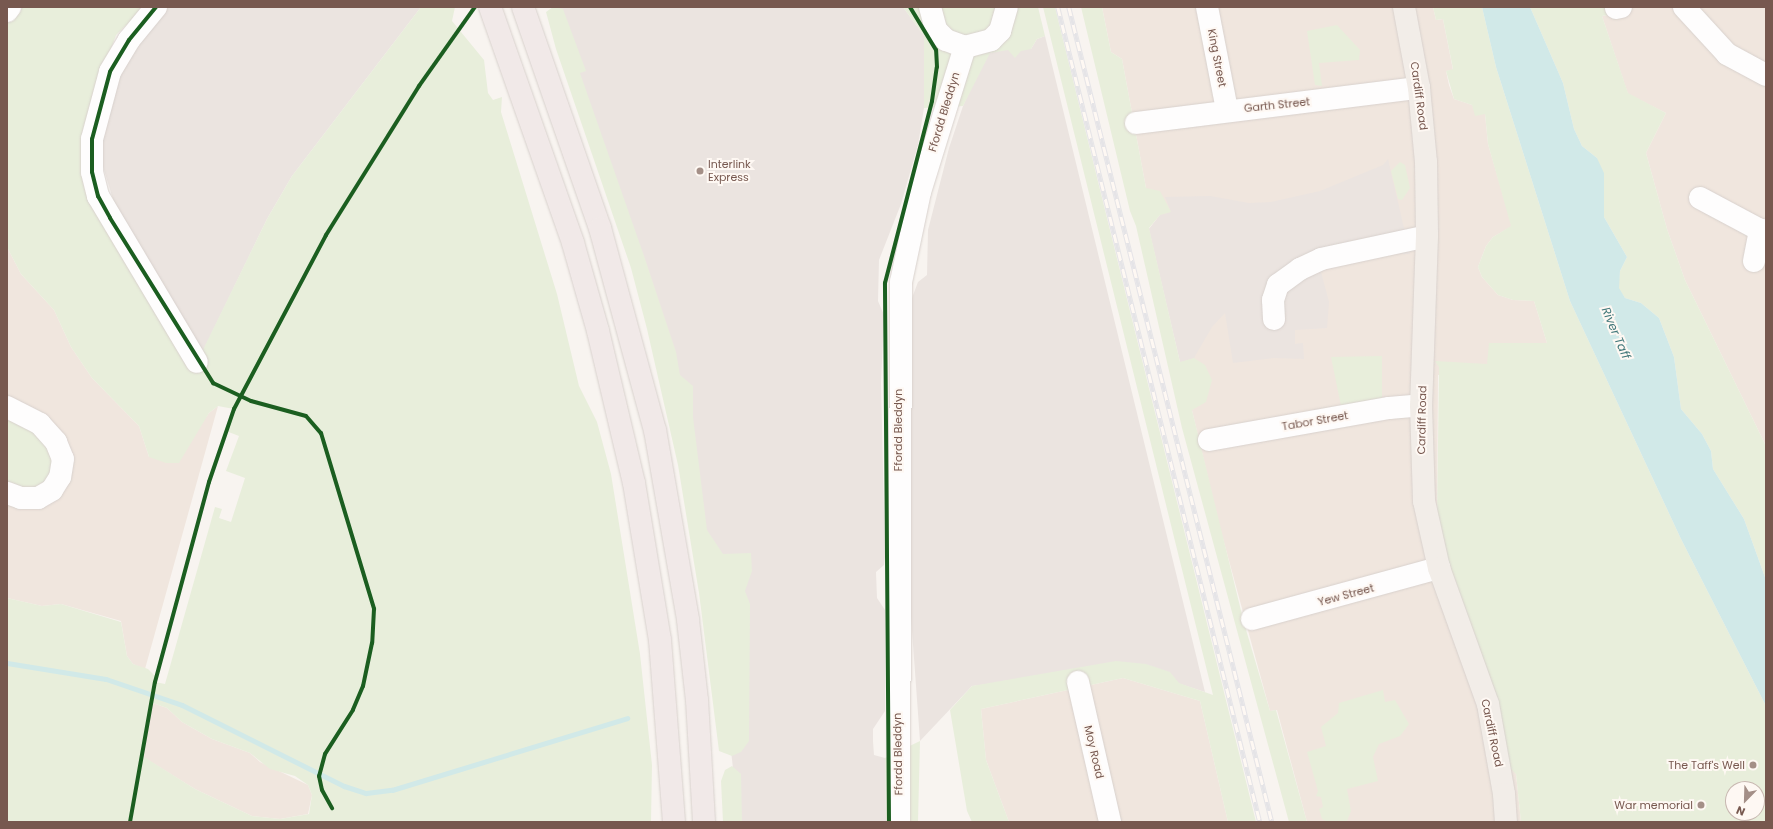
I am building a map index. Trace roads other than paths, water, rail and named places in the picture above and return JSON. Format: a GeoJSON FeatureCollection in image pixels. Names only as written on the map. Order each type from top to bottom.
{"type":"FeatureCollection","features":[{"type":"Feature","properties":{"kind":"highway"},"geometry":{"type":"LineString","coordinates":[[490,7],[573,243],[598,331],[634,483],[660,640],[674,822]]}},
{"type":"Feature","properties":{"kind":"highway"},"geometry":{"type":"LineString","coordinates":[[524,7],[600,228],[655,430],[688,620],[697,700],[704,822]]}},
{"type":"Feature","properties":{"kind":"main road","name":"Cardiff Road"},"geometry":{"type":"LineString","coordinates":[[1404,7],[1419,88],[1426,162],[1427,236],[1421,405],[1424,501],[1439,568],[1488,704],[1504,794],[1506,822]]}},
{"type":"Feature","properties":{"kind":"street"},"geometry":{"type":"LineString","coordinates":[[7,11],[10,7]]}},
{"type":"Feature","properties":{"kind":"street"},"geometry":{"type":"LineString","coordinates":[[156,7],[129,40],[110,72],[92,139],[92,172],[104,207],[198,362]]}},
{"type":"Feature","properties":{"kind":"street"},"geometry":{"type":"LineString","coordinates":[[930,7],[936,30],[946,40],[965,47],[979,46],[991,40],[1000,30],[1007,7]]}},
{"type":"Feature","properties":{"kind":"street","name":"King Street"},"geometry":{"type":"LineString","coordinates":[[1207,7],[1227,110]]}},
{"type":"Feature","properties":{"kind":"street"},"geometry":{"type":"LineString","coordinates":[[1684,7],[1728,54],[1766,75]]}},
{"type":"Feature","properties":{"kind":"street","name":"Ffordd Bleddyn"},"geometry":{"type":"LineString","coordinates":[[899,822],[901,282],[920,192],[965,47]]}},
{"type":"Feature","properties":{"kind":"street","name":"Garth Street"},"geometry":{"type":"LineString","coordinates":[[1136,123],[1227,110],[1419,88]]}},
{"type":"Feature","properties":{"kind":"street"},"geometry":{"type":"LineString","coordinates":[[1700,198],[1763,230],[1754,261]]}},
{"type":"Feature","properties":{"kind":"street"},"geometry":{"type":"LineString","coordinates":[[1274,319],[1273,300],[1278,285],[1300,269],[1321,258],[1427,236]]}},
{"type":"Feature","properties":{"kind":"street","name":"Tabor Street"},"geometry":{"type":"LineString","coordinates":[[1209,440],[1389,408],[1421,405]]}},
{"type":"Feature","properties":{"kind":"street"},"geometry":{"type":"LineString","coordinates":[[7,407],[40,424],[56,442],[63,459],[60,477],[52,490],[38,498],[21,498],[7,493]]}},
{"type":"Feature","properties":{"kind":"street","name":"Yew Street"},"geometry":{"type":"LineString","coordinates":[[1252,619],[1439,568]]}},
{"type":"Feature","properties":{"kind":"street","name":"Moy Road"},"geometry":{"type":"LineString","coordinates":[[1078,682],[1110,822]]}},
{"type":"Feature","properties":{"kind":"water","name":"River Taff"},"geometry":{"type":"Polygon","coordinates":[[[1482,7],[1530,7],[1563,83],[1574,129],[1582,146],[1597,158],[1604,173],[1604,217],[1627,257],[1620,271],[1619,288],[1625,298],[1641,303],[1659,318],[1674,357],[1681,409],[1702,434],[1711,451],[1713,469],[1744,519],[1766,580],[1766,706],[1681,539],[1570,301],[1496,67],[1482,7]]]}},
{"type":"Feature","properties":{"kind":"waterway"},"geometry":{"type":"LineString","coordinates":[[7,663],[106,679],[182,705],[344,786],[366,793],[392,790],[627,718]]}},
{"type":"Feature","properties":{"kind":"railway"},"geometry":{"type":"LineString","coordinates":[[1058,7],[1260,822]]}},
{"type":"Feature","properties":{"kind":"railway"},"geometry":{"type":"LineString","coordinates":[[1069,7],[1272,822]]}},
{"type":"Feature","properties":{"kind":"place","name":"Interlink Express"},"geometry":{"type":"Point","coordinates":[700,171]}},
{"type":"Feature","properties":{"kind":"place","name":"The Taff's Well"},"geometry":{"type":"Point","coordinates":[1753,765]}},
{"type":"Feature","properties":{"kind":"place","name":"War memorial"},"geometry":{"type":"Point","coordinates":[1701,805]}}]}
